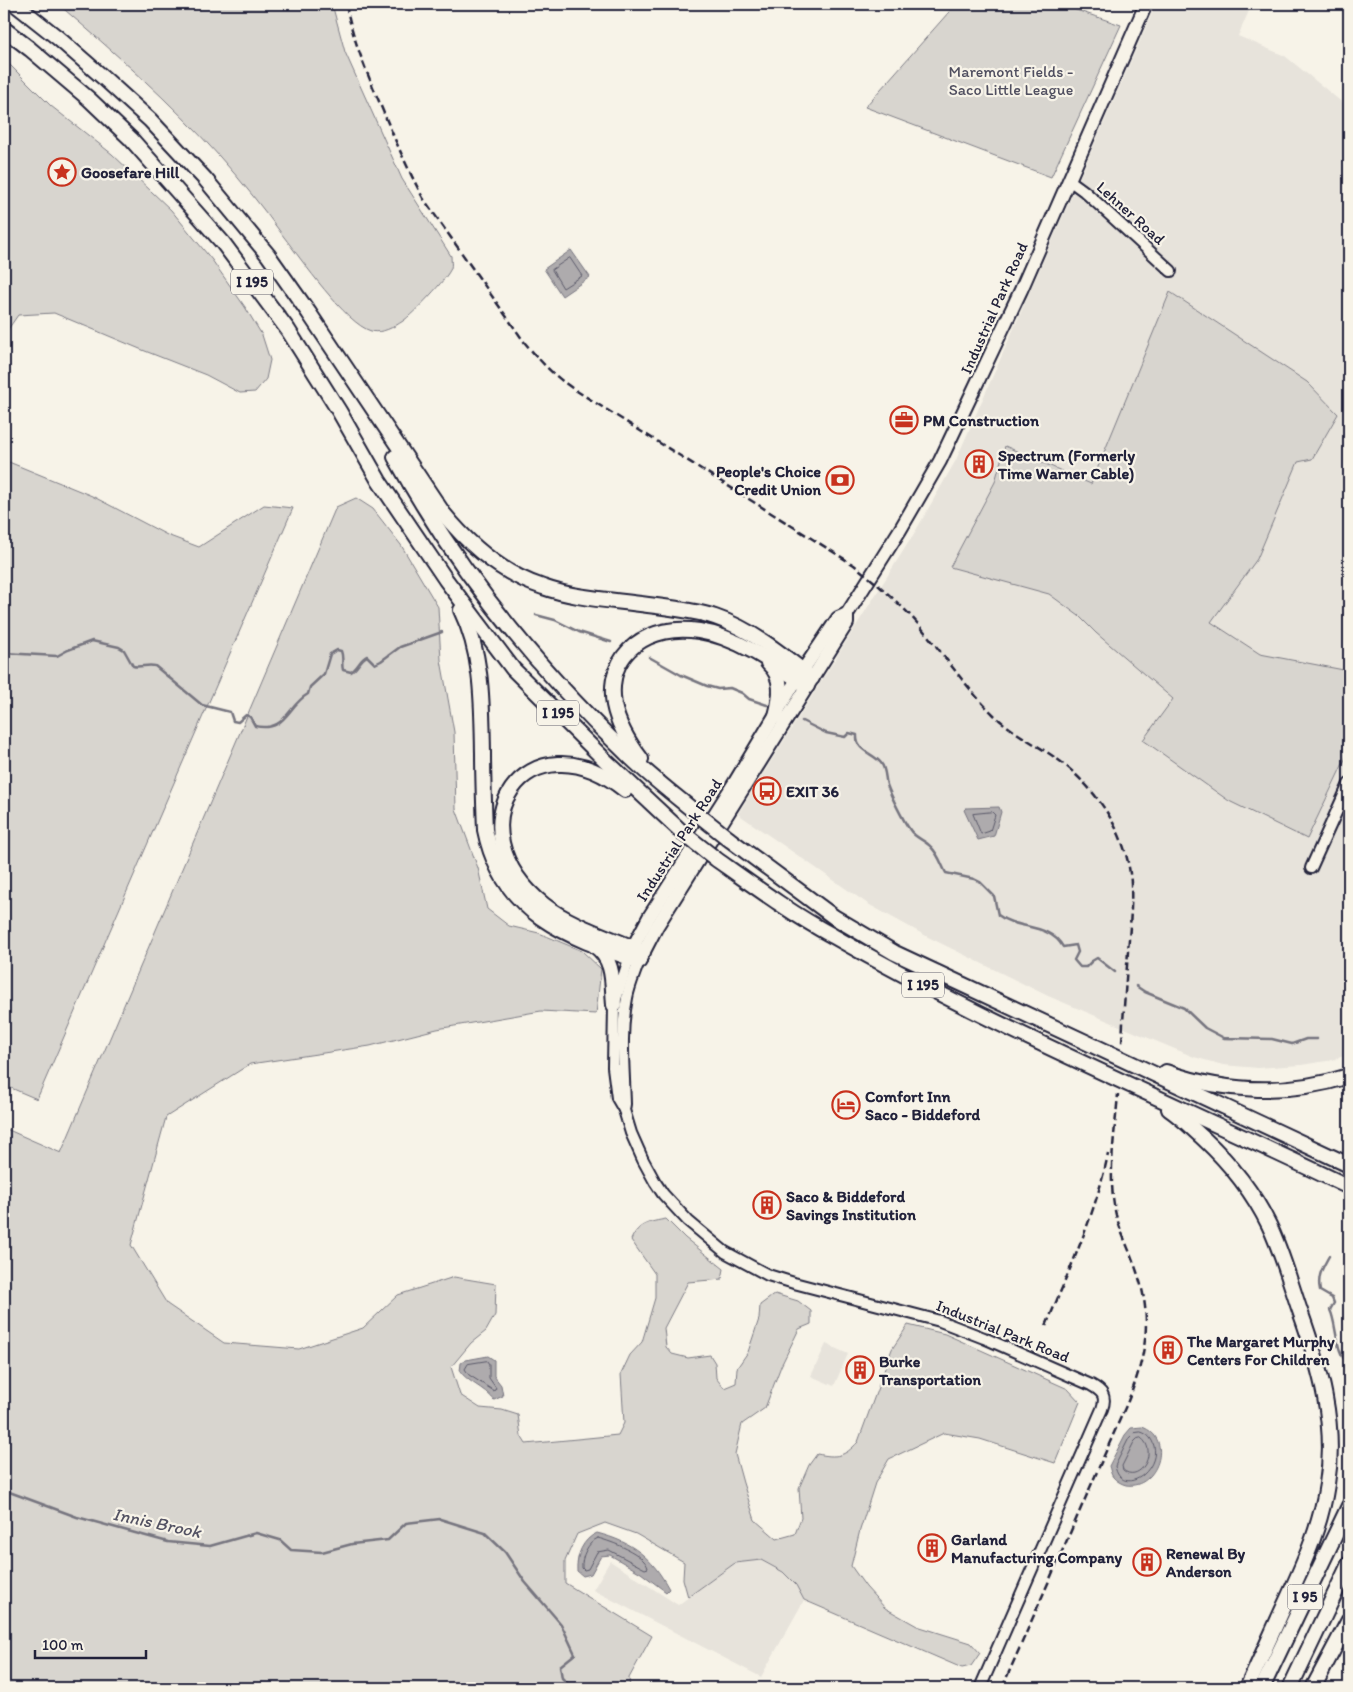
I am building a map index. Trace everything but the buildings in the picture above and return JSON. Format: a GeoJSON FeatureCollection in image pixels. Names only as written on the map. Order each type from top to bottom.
{"type":"FeatureCollection","features":[{"type":"Feature","properties":{"kind":"highway","name":"I 195"},"geometry":{"type":"LineString","coordinates":[[15,4],[58,38],[150,120],[205,179],[268,255],[353,379],[401,468],[448,544],[484,595],[564,690],[627,754],[728,839],[834,916],[895,953],[1096,1046]]}},
{"type":"Feature","properties":{"kind":"highway","name":"I 195"},"geometry":{"type":"LineString","coordinates":[[4,29],[89,99],[132,139],[223,243],[288,330],[339,411],[379,481],[446,580],[513,669],[606,761],[683,833],[755,887],[839,940],[965,1007],[1140,1091]]}},
{"type":"Feature","properties":{"kind":"highway"},"geometry":{"type":"LineString","coordinates":[[353,379],[443,513],[469,543],[500,567],[529,582],[563,593],[682,609],[718,618],[784,656],[805,678]]}},
{"type":"Feature","properties":{"kind":"highway"},"geometry":{"type":"LineString","coordinates":[[446,580],[467,621],[473,638],[479,668],[482,694],[485,830],[494,860],[513,892],[535,915],[557,929],[586,940],[636,954]]}},
{"type":"Feature","properties":{"kind":"highway"},"geometry":{"type":"LineString","coordinates":[[656,780],[632,748],[616,713],[614,687],[616,674],[624,656],[633,646],[646,637],[666,630],[681,629],[721,636],[805,678]]}},
{"type":"Feature","properties":{"kind":"highway"},"geometry":{"type":"LineString","coordinates":[[758,654],[774,669],[778,678],[780,694],[776,716]]}},
{"type":"Feature","properties":{"kind":"highway"},"geometry":{"type":"LineString","coordinates":[[636,954],[552,911],[526,888],[509,862],[501,840],[500,823],[503,804],[513,787],[528,773],[543,766],[555,764],[580,766],[601,774],[620,785],[683,833]]}},
{"type":"Feature","properties":{"kind":"highway"},"geometry":{"type":"LineString","coordinates":[[586,940],[598,948],[607,958],[612,971],[614,1005]]}},
{"type":"Feature","properties":{"kind":"highway"},"geometry":{"type":"LineString","coordinates":[[1096,1046],[1183,1078],[1230,1088],[1270,1090],[1300,1087],[1349,1076]]}},
{"type":"Feature","properties":{"kind":"highway"},"geometry":{"type":"LineString","coordinates":[[1096,1046],[1187,1091],[1349,1165]]}},
{"type":"Feature","properties":{"kind":"highway"},"geometry":{"type":"LineString","coordinates":[[1140,1091],[1349,1186]]}},
{"type":"Feature","properties":{"kind":"highway"},"geometry":{"type":"LineString","coordinates":[[1140,1091],[1174,1112],[1214,1148],[1254,1199],[1269,1225],[1282,1256],[1325,1391],[1330,1424],[1330,1455],[1322,1514],[1308,1554],[1248,1688]]}},
{"type":"Feature","properties":{"kind":"highway","name":"I 95"},"geometry":{"type":"LineString","coordinates":[[1262,1688],[1349,1506]]}},
{"type":"Feature","properties":{"kind":"highway","name":"I 95"},"geometry":{"type":"LineString","coordinates":[[1290,1688],[1349,1564]]}},
{"type":"Feature","properties":{"kind":"highway"},"geometry":{"type":"LineString","coordinates":[[1299,1688],[1349,1584]]}},
{"type":"Feature","properties":{"kind":"highway"},"geometry":{"type":"LineString","coordinates":[[1312,1688],[1349,1620]]}},
{"type":"Feature","properties":{"kind":"main road","name":"Industrial Park Road"},"geometry":{"type":"LineString","coordinates":[[636,954],[649,917],[776,716],[847,623],[847,614],[909,516],[940,461],[1021,290],[1146,4]]}},
{"type":"Feature","properties":{"kind":"main road","name":"Industrial Park Road"},"geometry":{"type":"LineString","coordinates":[[636,954],[657,926],[805,678]]}},
{"type":"Feature","properties":{"kind":"street","name":"Lehner Road"},"geometry":{"type":"LineString","coordinates":[[1068,180],[1084,191],[1171,271]]}},
{"type":"Feature","properties":{"kind":"street"},"geometry":{"type":"LineString","coordinates":[[1311,868],[1349,784]]}},
{"type":"Feature","properties":{"kind":"street","name":"Industrial Park Road"},"geometry":{"type":"LineString","coordinates":[[636,954],[614,1005],[612,1067],[617,1098],[624,1110],[642,1160],[663,1194],[703,1236],[731,1256],[760,1271],[794,1283],[918,1314],[954,1326],[1091,1385],[1102,1393],[1104,1399],[1102,1409],[980,1688]]}},
{"type":"Feature","properties":{"kind":"street","name":"Industrial Park Road"},"geometry":{"type":"LineString","coordinates":[[624,1110],[623,1022],[636,954]]}},
{"type":"Feature","properties":{"kind":"shaded area"},"geometry":{"type":"Polygon","coordinates":[[[1156,4],[1252,4],[1238,36],[1285,56],[1349,108],[1349,1054],[1333,1060],[1301,1065],[1258,1068],[1223,1065],[1194,1057],[1048,996],[928,937],[868,904],[738,814],[915,532],[956,460],[1156,4]]]}},
{"type":"Feature","properties":{"kind":"shaded area"},"geometry":{"type":"Polygon","coordinates":[[[826,1344],[848,1354],[834,1386],[811,1376],[826,1344]]]}},
{"type":"Feature","properties":{"kind":"shaded area"},"geometry":{"type":"Polygon","coordinates":[[[761,1560],[783,1572],[796,1585],[804,1600],[761,1677],[593,1590],[610,1561],[678,1605],[735,1563],[761,1560]]]}},
{"type":"Feature","properties":{"kind":"green space"},"geometry":{"type":"Polygon","coordinates":[[[58,4],[332,4],[345,52],[402,179],[451,256],[451,267],[448,273],[437,288],[408,317],[399,323],[379,332],[371,331],[361,326],[324,290],[253,196],[201,137],[142,78],[58,4]]]}},
{"type":"Feature","properties":{"kind":"green space","name":"Maremont Fields - Saco Little League"},"geometry":{"type":"Polygon","coordinates":[[[956,4],[1058,4],[1121,25],[1051,177],[865,107],[956,4]]]}},
{"type":"Feature","properties":{"kind":"green space"},"geometry":{"type":"Polygon","coordinates":[[[4,59],[51,106],[112,154],[171,210],[212,260],[262,335],[270,360],[266,379],[255,392],[240,393],[206,375],[54,313],[18,315],[4,335],[4,59]]]}},
{"type":"Feature","properties":{"kind":"green space"},"geometry":{"type":"Polygon","coordinates":[[[1170,292],[1307,382],[1338,414],[1312,459],[1298,462],[1257,559],[1211,622],[1260,654],[1349,671],[1349,751],[1307,839],[1229,801],[1143,740],[1173,699],[1079,616],[1049,594],[950,567],[995,482],[1005,446],[1091,484],[1170,292]]]}},
{"type":"Feature","properties":{"kind":"green space"},"geometry":{"type":"Polygon","coordinates":[[[4,460],[92,496],[167,535],[199,547],[264,505],[293,508],[37,1099],[4,1085],[4,460]]]}},
{"type":"Feature","properties":{"kind":"green space"},"geometry":{"type":"Polygon","coordinates":[[[356,498],[373,509],[401,545],[438,607],[441,660],[454,732],[456,809],[478,868],[487,909],[509,926],[539,933],[582,951],[601,969],[596,1014],[541,1011],[437,1029],[370,1046],[250,1064],[166,1117],[131,1245],[167,1304],[224,1343],[299,1349],[363,1328],[398,1295],[454,1277],[496,1284],[495,1315],[486,1331],[471,1343],[451,1367],[460,1395],[480,1408],[502,1410],[518,1415],[521,1436],[526,1444],[618,1435],[624,1423],[621,1374],[630,1355],[642,1342],[655,1298],[655,1274],[631,1240],[637,1230],[645,1224],[666,1219],[685,1238],[724,1269],[722,1279],[688,1282],[664,1328],[666,1347],[672,1354],[688,1358],[710,1355],[715,1363],[716,1378],[724,1388],[736,1383],[737,1368],[748,1352],[759,1319],[760,1305],[775,1294],[798,1301],[811,1311],[811,1324],[799,1329],[781,1366],[765,1408],[742,1424],[735,1454],[755,1520],[777,1539],[795,1534],[801,1518],[799,1488],[809,1465],[817,1454],[840,1455],[858,1442],[892,1349],[908,1325],[945,1334],[1068,1389],[1080,1402],[1055,1463],[980,1439],[944,1433],[889,1459],[875,1483],[851,1566],[866,1587],[885,1608],[917,1626],[971,1643],[980,1653],[971,1666],[962,1668],[804,1600],[796,1585],[783,1572],[761,1560],[735,1563],[688,1597],[683,1579],[684,1562],[636,1534],[605,1523],[577,1534],[565,1561],[565,1583],[652,1636],[629,1678],[630,1688],[4,1688],[4,1128],[61,1153],[336,507],[356,498]]]}},
{"type":"Feature","properties":{"kind":"water"},"geometry":{"type":"Polygon","coordinates":[[[571,250],[590,277],[562,296],[544,269],[571,250]]]}},
{"type":"Feature","properties":{"kind":"water"},"geometry":{"type":"Polygon","coordinates":[[[999,807],[1001,812],[994,836],[978,840],[964,810],[966,808],[999,807]]]}},
{"type":"Feature","properties":{"kind":"water"},"geometry":{"type":"Polygon","coordinates":[[[488,1356],[494,1360],[494,1376],[501,1385],[503,1396],[494,1400],[460,1371],[461,1363],[466,1360],[488,1356]]]}},
{"type":"Feature","properties":{"kind":"water"},"geometry":{"type":"Polygon","coordinates":[[[1142,1427],[1152,1433],[1158,1441],[1160,1452],[1158,1462],[1146,1480],[1137,1484],[1126,1485],[1114,1478],[1109,1466],[1125,1435],[1131,1428],[1142,1427]]]}},
{"type":"Feature","properties":{"kind":"water"},"geometry":{"type":"Polygon","coordinates":[[[597,1533],[621,1541],[640,1552],[656,1568],[669,1589],[666,1592],[641,1573],[610,1555],[601,1556],[591,1574],[583,1576],[577,1571],[579,1554],[584,1543],[597,1533]]]}},
{"type":"Feature","properties":{"kind":"waterway"},"geometry":{"type":"LineString","coordinates":[[536,615],[555,620],[579,632],[611,642]]}},
{"type":"Feature","properties":{"kind":"waterway"},"geometry":{"type":"LineString","coordinates":[[4,653],[57,656],[92,641],[119,647],[124,650],[133,666],[155,666],[202,705],[230,712],[233,721],[238,722],[246,715],[250,717],[255,726],[265,727],[273,726],[280,722],[308,694],[310,687],[324,674],[330,654],[337,650],[341,651],[342,654],[343,670],[351,672],[367,656],[375,664],[400,647],[442,632]]}},
{"type":"Feature","properties":{"kind":"waterway"},"geometry":{"type":"LineString","coordinates":[[649,657],[681,675],[707,686],[718,689],[730,688],[742,693],[749,699],[767,705]]}},
{"type":"Feature","properties":{"kind":"waterway"},"geometry":{"type":"LineString","coordinates":[[802,721],[826,733],[845,737],[849,733],[857,735],[859,745],[883,765],[889,790],[912,833],[934,850],[946,873],[980,882],[994,896],[998,915],[1014,923],[1042,930],[1057,939],[1063,947],[1076,945],[1078,952],[1074,960],[1080,967],[1086,967],[1097,958],[1115,972]]}},
{"type":"Feature","properties":{"kind":"waterway"},"geometry":{"type":"LineString","coordinates":[[1136,986],[1145,992],[1184,1008],[1205,1028],[1224,1038],[1272,1039],[1292,1044],[1306,1039],[1317,1039]]}},
{"type":"Feature","properties":{"kind":"waterway"},"geometry":{"type":"LineString","coordinates":[[1329,1256],[1322,1269],[1319,1286],[1320,1291],[1332,1298],[1334,1303],[1330,1310],[1339,1347],[1344,1359],[1349,1363]]}},
{"type":"Feature","properties":{"kind":"waterway","name":"Innis Brook"},"geometry":{"type":"LineString","coordinates":[[4,1490],[77,1517],[168,1542],[210,1546],[256,1533],[280,1540],[291,1550],[322,1552],[352,1544],[388,1540],[406,1523],[440,1519],[485,1533],[505,1552],[525,1582],[561,1624],[575,1654],[560,1666],[562,1678],[572,1688]]}},
{"type":"Feature","properties":{"kind":"railway"},"geometry":{"type":"LineString","coordinates":[[346,4],[355,40],[368,76],[399,149],[423,198],[525,343],[541,362],[572,388],[854,565],[911,616],[973,693],[993,714],[1066,766],[1086,785],[1105,809],[1120,837],[1129,867],[1131,883],[1131,917],[1122,1045]]}},
{"type":"Feature","properties":{"kind":"railway"},"geometry":{"type":"LineString","coordinates":[[1002,1688],[1128,1401],[1143,1353],[1146,1321],[1142,1289],[1135,1265],[1118,1222],[1113,1200],[1112,1154],[1118,1094]]}},
{"type":"Feature","properties":{"kind":"railway"},"geometry":{"type":"LineString","coordinates":[[1046,1326],[1089,1220],[1108,1154]]}},
{"type":"Feature","properties":{"kind":"place","name":"Goosefare Hill"},"geometry":{"type":"Point","coordinates":[62,172]}},
{"type":"Feature","properties":{"kind":"place","name":"PM Construction"},"geometry":{"type":"Point","coordinates":[904,420]}},
{"type":"Feature","properties":{"kind":"place","name":"Spectrum (Formerly Time Warner Cable)"},"geometry":{"type":"Point","coordinates":[979,464]}},
{"type":"Feature","properties":{"kind":"place","name":"People's Choice Credit Union"},"geometry":{"type":"Point","coordinates":[840,480]}},
{"type":"Feature","properties":{"kind":"place","name":"EXIT 36"},"geometry":{"type":"Point","coordinates":[767,791]}},
{"type":"Feature","properties":{"kind":"place","name":"Comfort Inn Saco - Biddeford"},"geometry":{"type":"Point","coordinates":[846,1105]}},
{"type":"Feature","properties":{"kind":"place","name":"Saco & Biddeford Savings Institution"},"geometry":{"type":"Point","coordinates":[767,1205]}},
{"type":"Feature","properties":{"kind":"place","name":"The Margaret Murphy Centers For Children"},"geometry":{"type":"Point","coordinates":[1168,1350]}},
{"type":"Feature","properties":{"kind":"place","name":"Burke Transportation"},"geometry":{"type":"Point","coordinates":[860,1370]}},
{"type":"Feature","properties":{"kind":"place","name":"Garland Manufacturing Company"},"geometry":{"type":"Point","coordinates":[932,1548]}},
{"type":"Feature","properties":{"kind":"place","name":"Renewal By Anderson"},"geometry":{"type":"Point","coordinates":[1147,1562]}}]}
